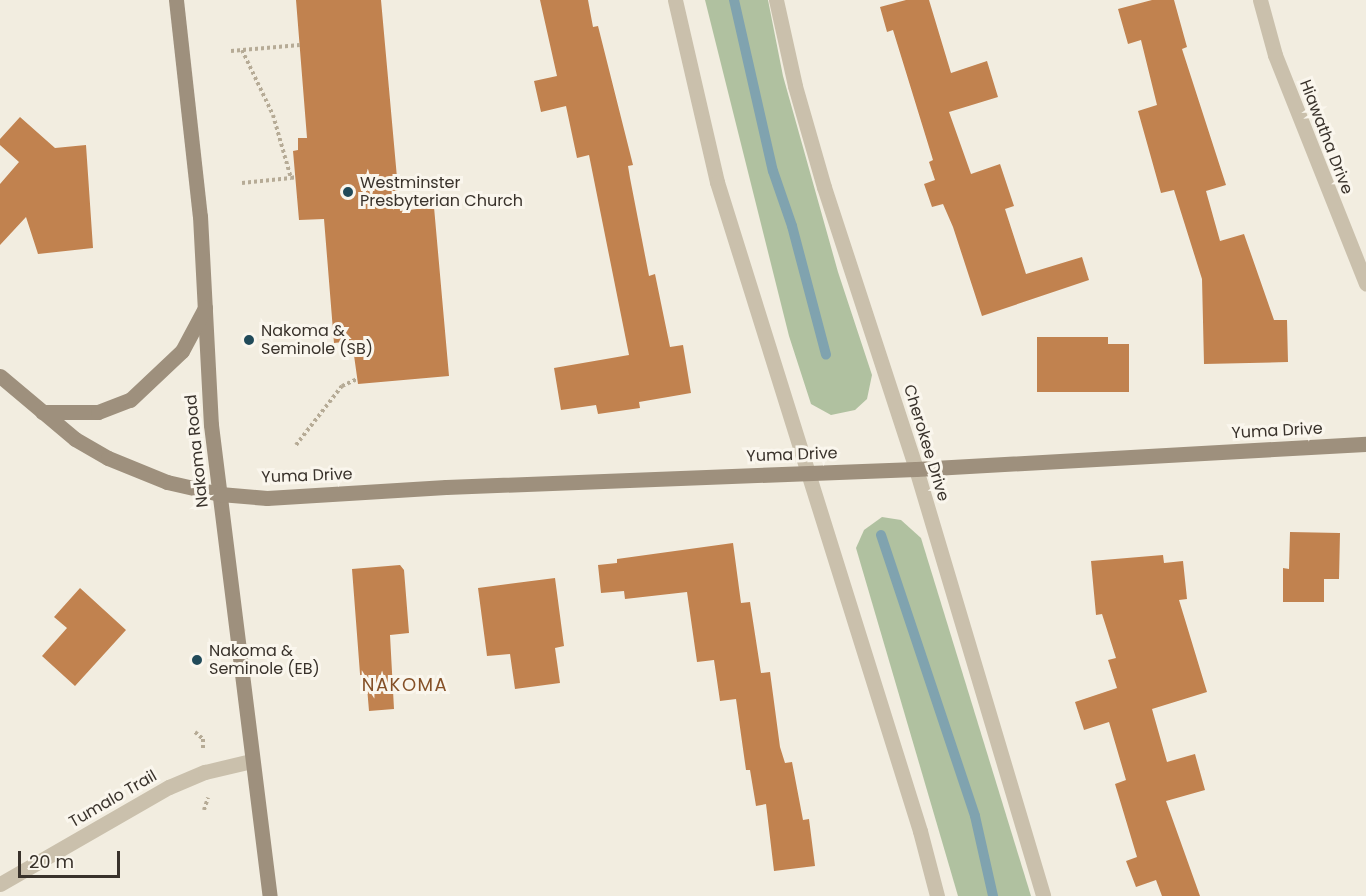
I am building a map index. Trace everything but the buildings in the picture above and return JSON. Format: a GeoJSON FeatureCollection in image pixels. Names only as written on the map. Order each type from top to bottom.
{"type":"FeatureCollection","features":[{"type":"Feature","properties":{"kind":"street","name":"Nakoma Road"},"geometry":{"type":"LineString","coordinates":[[176,0],[200,216],[211,425],[251,760],[270,896]]}},
{"type":"Feature","properties":{"kind":"street"},"geometry":{"type":"LineString","coordinates":[[675,0],[717,182],[920,831],[937,896]]}},
{"type":"Feature","properties":{"kind":"street","name":"Cherokee Drive"},"geometry":{"type":"LineString","coordinates":[[776,0],[795,86],[824,187],[916,469],[1043,896]]}},
{"type":"Feature","properties":{"kind":"street","name":"Hiawatha Drive"},"geometry":{"type":"LineString","coordinates":[[1260,0],[1275,55],[1366,284]]}},
{"type":"Feature","properties":{"kind":"street"},"geometry":{"type":"LineString","coordinates":[[42,412],[98,412],[130,400],[182,351],[205,308]]}},
{"type":"Feature","properties":{"kind":"street","name":"Yuma Drive"},"geometry":{"type":"LineString","coordinates":[[0,376],[75,440],[108,458],[167,482],[220,494],[267,498],[916,469],[1366,444]]}},
{"type":"Feature","properties":{"kind":"street","name":"Tumalo Trail"},"geometry":{"type":"LineString","coordinates":[[0,884],[169,787],[205,772],[251,760]]}},
{"type":"Feature","properties":{"kind":"path"},"geometry":{"type":"LineString","coordinates":[[231,51],[300,45]]}},
{"type":"Feature","properties":{"kind":"path"},"geometry":{"type":"LineString","coordinates":[[242,50],[273,115],[293,178],[242,183]]}},
{"type":"Feature","properties":{"kind":"path"},"geometry":{"type":"LineString","coordinates":[[296,445],[342,386],[357,379]]}},
{"type":"Feature","properties":{"kind":"green space"},"geometry":{"type":"Polygon","coordinates":[[[705,0],[768,0],[783,76],[838,272],[872,375],[867,399],[855,410],[831,415],[811,404],[789,336],[705,0]]]}},
{"type":"Feature","properties":{"kind":"green space"},"geometry":{"type":"Polygon","coordinates":[[[882,517],[901,520],[921,538],[1031,896],[958,896],[856,548],[864,530],[882,517]]]}},
{"type":"Feature","properties":{"kind":"waterway"},"geometry":{"type":"LineString","coordinates":[[734,0],[773,171],[792,226],[826,355]]}},
{"type":"Feature","properties":{"kind":"waterway"},"geometry":{"type":"LineString","coordinates":[[881,535],[975,816],[993,896]]}},
{"type":"Feature","properties":{"kind":"place","name":"Westminster Presbyterian Church"},"geometry":{"type":"Point","coordinates":[348,192]}},
{"type":"Feature","properties":{"kind":"place","name":"Nakoma & Seminole (SB)"},"geometry":{"type":"Point","coordinates":[249,340]}},
{"type":"Feature","properties":{"kind":"place","name":"Nakoma & Seminole (EB)"},"geometry":{"type":"Point","coordinates":[197,660]}},
{"type":"Feature","properties":{"kind":"district","name":"NAKOMA"},"geometry":{"type":"Point","coordinates":[405,685]}}]}
